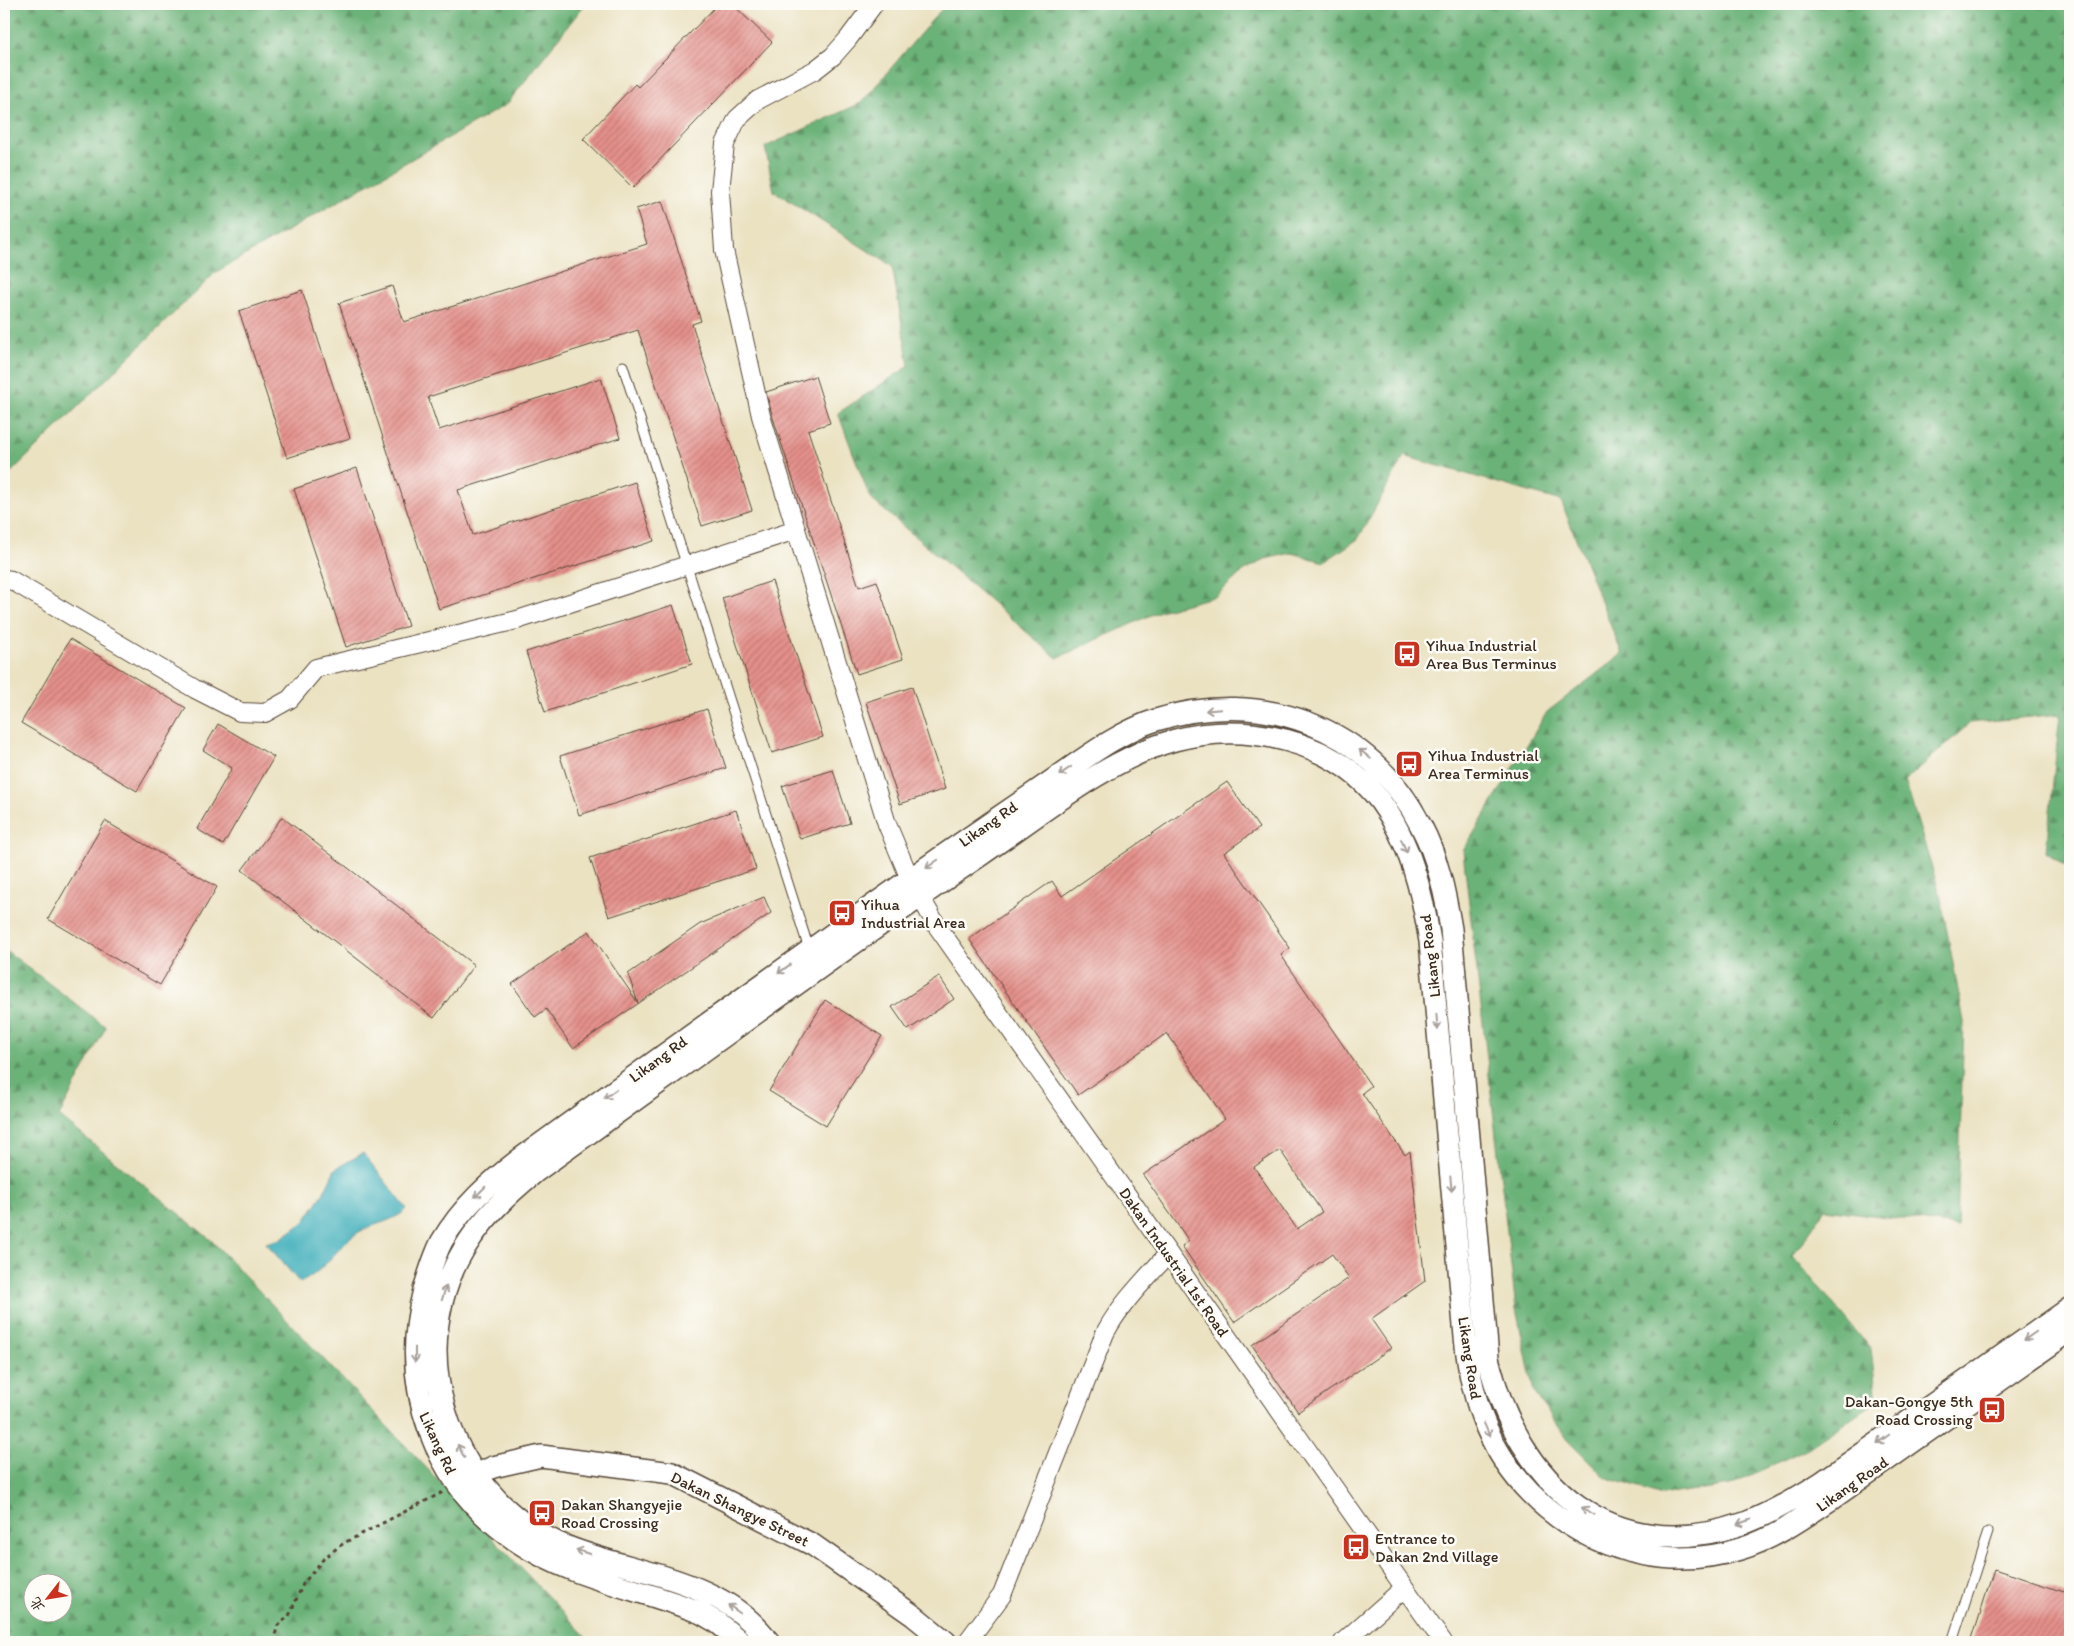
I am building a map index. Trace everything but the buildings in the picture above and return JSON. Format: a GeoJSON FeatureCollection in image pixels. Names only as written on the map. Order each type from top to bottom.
{"type":"FeatureCollection","features":[{"type":"Feature","properties":{"kind":"street","name":"Dakan Industrial 1st Road"},"geometry":{"type":"LineString","coordinates":[[874,4],[833,56],[815,70],[771,92],[745,110],[733,126],[725,144],[720,191],[724,250],[761,416],[887,824],[914,888],[1168,1254],[1443,1642]]}},
{"type":"Feature","properties":{"kind":"street"},"geometry":{"type":"LineString","coordinates":[[4,580],[11,580],[195,689],[240,712],[265,713],[290,700],[316,668],[517,620],[796,530]]}},
{"type":"Feature","properties":{"kind":"street","name":"Likang Road"},"geometry":{"type":"LineString","coordinates":[[914,888],[1084,759],[1122,736],[1157,720],[1200,711],[1232,709],[1276,712],[1299,718],[1341,737],[1376,763],[1397,786],[1421,826],[1438,866],[1448,909],[1485,1337],[1493,1380],[1512,1430],[1536,1467],[1564,1496],[1606,1522],[1649,1534],[1678,1535],[1730,1527],[1774,1510],[1822,1482],[2070,1308]]}},
{"type":"Feature","properties":{"kind":"street","name":"Likang Road"},"geometry":{"type":"LineString","coordinates":[[914,888],[1088,782],[1130,759],[1175,740],[1222,733],[1271,736],[1317,752],[1367,786],[1382,803],[1405,847],[1417,878],[1427,920],[1465,1337],[1474,1393],[1490,1438],[1517,1479],[1552,1514],[1580,1533],[1600,1542],[1642,1554],[1684,1557],[1718,1554],[1751,1545],[1794,1523],[1817,1508],[2070,1331]]}},
{"type":"Feature","properties":{"kind":"street","name":"Likang Rd"},"geometry":{"type":"LineString","coordinates":[[769,1642],[746,1618],[718,1598],[680,1582],[571,1548],[542,1535],[527,1526],[467,1480],[439,1452],[426,1423],[418,1390],[415,1353],[418,1317],[427,1280],[441,1243],[473,1200],[502,1172],[810,950],[914,888]]}},
{"type":"Feature","properties":{"kind":"street","name":"Likang Rd"},"geometry":{"type":"LineString","coordinates":[[741,1642],[734,1634],[701,1613],[578,1572],[536,1553],[484,1515],[467,1480],[457,1442],[445,1411],[437,1373],[436,1335],[443,1297],[456,1263],[476,1229],[502,1199],[535,1172],[914,888]]}},
{"type":"Feature","properties":{"kind":"street"},"geometry":{"type":"LineString","coordinates":[[967,1642],[1002,1595],[1105,1334],[1116,1314],[1130,1296],[1168,1254]]}},
{"type":"Feature","properties":{"kind":"street","name":"Dakan Shangye Street"},"geometry":{"type":"LineString","coordinates":[[467,1480],[493,1467],[541,1456],[672,1473],[813,1545],[914,1616],[946,1642]]}},
{"type":"Feature","properties":{"kind":"street"},"geometry":{"type":"LineString","coordinates":[[1343,1642],[1404,1588]]}},
{"type":"Feature","properties":{"kind":"lane"},"geometry":{"type":"LineString","coordinates":[[623,366],[810,950]]}},
{"type":"Feature","properties":{"kind":"lane"},"geometry":{"type":"LineString","coordinates":[[1952,1642],[1988,1532]]}},
{"type":"Feature","properties":{"kind":"path"},"geometry":{"type":"LineString","coordinates":[[273,1642],[278,1625],[289,1616],[303,1584],[325,1557],[344,1543],[467,1480]]}},
{"type":"Feature","properties":{"kind":"green space"},"geometry":{"type":"Polygon","coordinates":[[[4,4],[585,4],[507,104],[216,272],[4,479],[4,4]]]}},
{"type":"Feature","properties":{"kind":"green space"},"geometry":{"type":"Polygon","coordinates":[[[946,4],[2070,4],[2070,869],[2046,852],[2060,714],[1970,723],[1905,781],[1940,894],[1964,1022],[1957,1226],[1825,1209],[1793,1256],[1871,1349],[1877,1401],[1808,1448],[1730,1485],[1662,1495],[1605,1477],[1568,1440],[1534,1392],[1516,1309],[1463,851],[1547,712],[1622,654],[1561,501],[1404,456],[1358,539],[1324,562],[1292,553],[1265,559],[1240,574],[1216,596],[1160,611],[1057,658],[870,498],[838,413],[909,366],[892,266],[774,191],[765,147],[861,103],[946,4]]]}},
{"type":"Feature","properties":{"kind":"green space"},"geometry":{"type":"Polygon","coordinates":[[[4,949],[106,1027],[59,1116],[211,1240],[591,1642],[4,1642],[4,949]]]}},
{"type":"Feature","properties":{"kind":"water"},"geometry":{"type":"Polygon","coordinates":[[[363,1153],[407,1209],[394,1218],[358,1232],[328,1262],[300,1283],[266,1243],[280,1239],[304,1222],[323,1194],[335,1169],[363,1153]]]}},
{"type":"Feature","properties":{"kind":"place","name":"Yihua Industrial Area Bus Terminus"},"geometry":{"type":"Point","coordinates":[1407,654]}},
{"type":"Feature","properties":{"kind":"place","name":"Yihua Industrial Area Terminus"},"geometry":{"type":"Point","coordinates":[1409,764]}},
{"type":"Feature","properties":{"kind":"place","name":"Yihua Industrial Area"},"geometry":{"type":"Point","coordinates":[842,913]}},
{"type":"Feature","properties":{"kind":"place","name":"Dakan-Gongye 5th Road Crossing"},"geometry":{"type":"Point","coordinates":[1992,1410]}},
{"type":"Feature","properties":{"kind":"place","name":"Dakan Shangyejie Road Crossing"},"geometry":{"type":"Point","coordinates":[542,1513]}},
{"type":"Feature","properties":{"kind":"place","name":"Entrance to Dakan 2nd Village"},"geometry":{"type":"Point","coordinates":[1356,1547]}}]}
